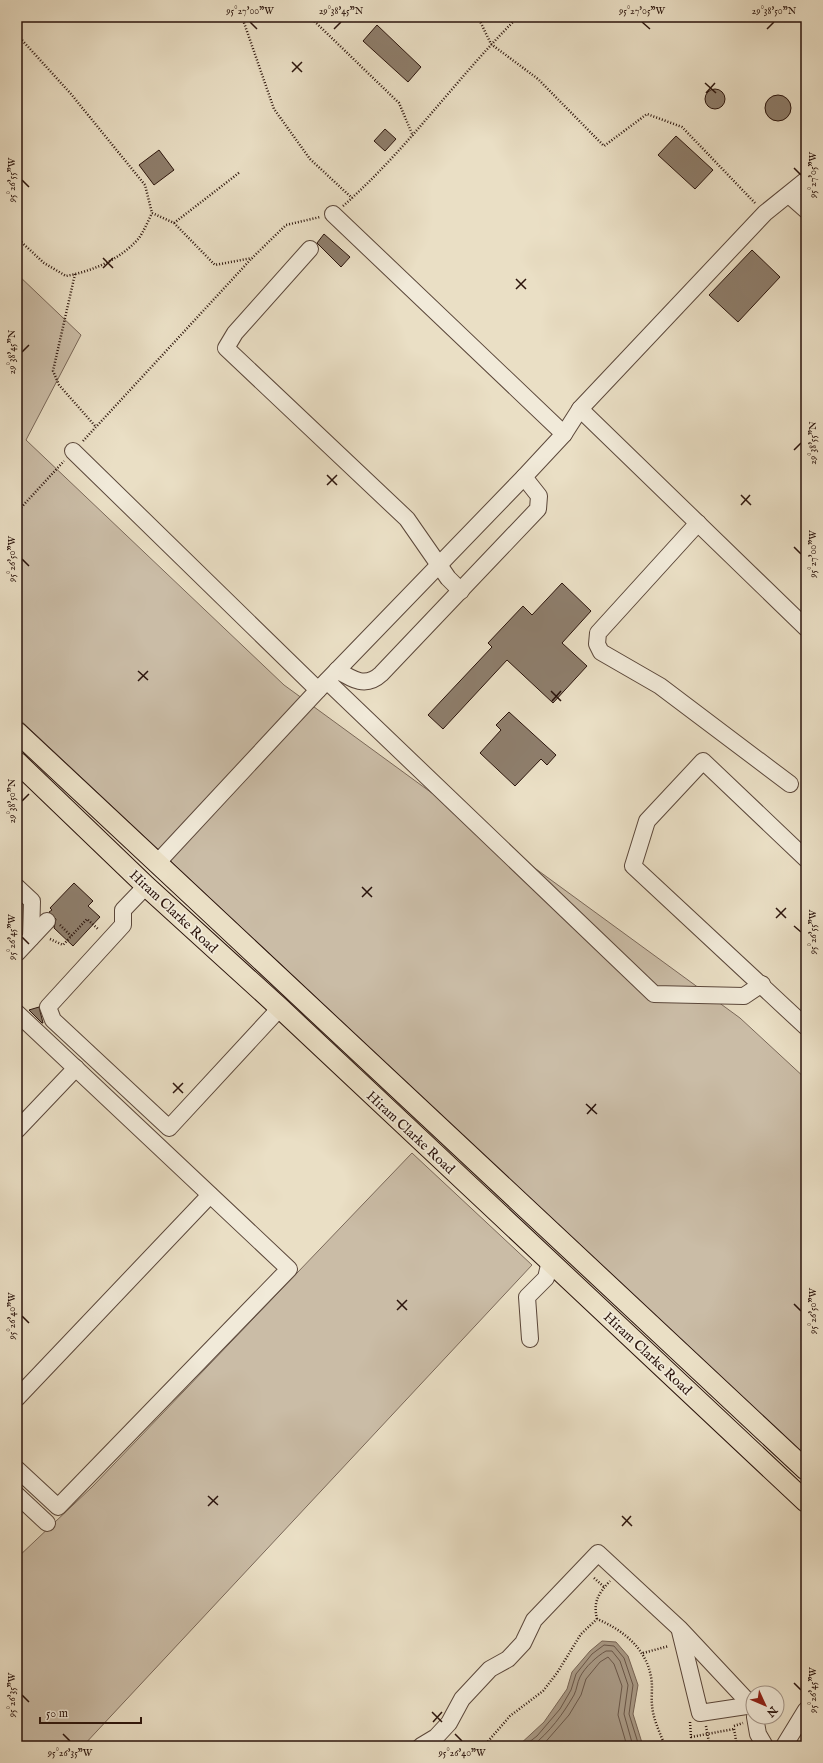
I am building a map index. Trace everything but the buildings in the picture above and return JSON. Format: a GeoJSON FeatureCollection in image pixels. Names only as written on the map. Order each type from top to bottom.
{"type":"FeatureCollection","features":[{"type":"Feature","properties":{"kind":"main road","name":"Hiram Clarke Road"},"geometry":{"type":"LineString","coordinates":[[17,732],[294,989],[806,1470]]}},
{"type":"Feature","properties":{"kind":"main road","name":"Hiram Clarke Road"},"geometry":{"type":"LineString","coordinates":[[17,762],[146,886],[280,1008],[413,1134],[704,1404],[806,1502]]}},
{"type":"Feature","properties":{"kind":"main road"},"geometry":{"type":"LineString","coordinates":[[146,886],[158,862]]}},
{"type":"Feature","properties":{"kind":"main road"},"geometry":{"type":"LineString","coordinates":[[280,1008],[294,989]]}},
{"type":"Feature","properties":{"kind":"main road"},"geometry":{"type":"LineString","coordinates":[[413,1134],[429,1117]]}},
{"type":"Feature","properties":{"kind":"main road"},"geometry":{"type":"LineString","coordinates":[[550,1261],[566,1245]]}},
{"type":"Feature","properties":{"kind":"main road"},"geometry":{"type":"LineString","coordinates":[[704,1404],[719,1388]]}},
{"type":"Feature","properties":{"kind":"lane"},"geometry":{"type":"LineString","coordinates":[[158,862],[328,680],[524,477],[564,434],[580,409],[765,213],[806,180]]}},
{"type":"Feature","properties":{"kind":"lane"},"geometry":{"type":"LineString","coordinates":[[789,195],[806,210]]}},
{"type":"Feature","properties":{"kind":"lane"},"geometry":{"type":"LineString","coordinates":[[333,214],[564,434]]}},
{"type":"Feature","properties":{"kind":"lane"},"geometry":{"type":"LineString","coordinates":[[310,249],[235,333],[226,348],[407,519],[440,564],[448,578],[460,591]]}},
{"type":"Feature","properties":{"kind":"lane"},"geometry":{"type":"LineString","coordinates":[[580,409],[806,628]]}},
{"type":"Feature","properties":{"kind":"lane"},"geometry":{"type":"LineString","coordinates":[[73,451],[328,680],[654,994],[744,996],[762,984]]}},
{"type":"Feature","properties":{"kind":"lane"},"geometry":{"type":"LineString","coordinates":[[328,680],[348,677],[364,682],[375,680],[538,509],[539,496],[524,477]]}},
{"type":"Feature","properties":{"kind":"lane"},"geometry":{"type":"LineString","coordinates":[[698,523],[598,633],[596,644],[601,652],[660,686],[790,784]]}},
{"type":"Feature","properties":{"kind":"lane"},"geometry":{"type":"LineString","coordinates":[[805,856],[703,761],[647,821],[634,866],[762,984],[806,1027]]}},
{"type":"Feature","properties":{"kind":"lane"},"geometry":{"type":"LineString","coordinates":[[17,886],[32,901],[33,935]]}},
{"type":"Feature","properties":{"kind":"lane"},"geometry":{"type":"LineString","coordinates":[[146,886],[123,910],[124,925],[48,1007],[53,1020],[169,1128],[280,1008]]}},
{"type":"Feature","properties":{"kind":"lane"},"geometry":{"type":"LineString","coordinates":[[17,953],[47,921]]}},
{"type":"Feature","properties":{"kind":"lane"},"geometry":{"type":"LineString","coordinates":[[17,1013],[289,1269],[58,1507],[17,1469]]}},
{"type":"Feature","properties":{"kind":"lane"},"geometry":{"type":"LineString","coordinates":[[17,1130],[76,1068]]}},
{"type":"Feature","properties":{"kind":"lane"},"geometry":{"type":"LineString","coordinates":[[17,1398],[210,1195]]}},
{"type":"Feature","properties":{"kind":"lane"},"geometry":{"type":"LineString","coordinates":[[530,1339],[527,1297],[546,1278],[550,1261]]}},
{"type":"Feature","properties":{"kind":"lane"},"geometry":{"type":"LineString","coordinates":[[17,1495],[47,1523]]}},
{"type":"Feature","properties":{"kind":"lane"},"geometry":{"type":"LineString","coordinates":[[420,1746],[436,1737],[449,1723],[462,1699],[490,1669],[508,1659],[523,1643],[534,1620],[598,1553],[679,1628],[745,1698]]}},
{"type":"Feature","properties":{"kind":"lane"},"geometry":{"type":"LineString","coordinates":[[679,1628],[684,1643],[700,1713],[745,1707]]}},
{"type":"Feature","properties":{"kind":"lane"},"geometry":{"type":"LineString","coordinates":[[784,1746],[806,1710]]}},
{"type":"Feature","properties":{"kind":"lane"},"geometry":{"type":"LineString","coordinates":[[756,1725],[758,1734],[765,1746]]}},
{"type":"Feature","properties":{"kind":"path"},"geometry":{"type":"LineString","coordinates":[[242,17],[274,109],[310,159],[352,198]]}},
{"type":"Feature","properties":{"kind":"path"},"geometry":{"type":"LineString","coordinates":[[310,17],[399,102],[413,136]]}},
{"type":"Feature","properties":{"kind":"path"},"geometry":{"type":"LineString","coordinates":[[478,17],[491,44],[538,78],[604,146],[647,114],[682,127],[765,213]]}},
{"type":"Feature","properties":{"kind":"path"},"geometry":{"type":"LineString","coordinates":[[17,512],[252,258],[286,225],[333,214],[352,198],[413,136],[491,44],[518,17]]}},
{"type":"Feature","properties":{"kind":"path"},"geometry":{"type":"LineString","coordinates":[[17,37],[21,39],[71,94],[145,185],[152,213],[139,238],[118,256],[89,271],[66,276],[44,263],[17,238]]}},
{"type":"Feature","properties":{"kind":"path"},"geometry":{"type":"LineString","coordinates":[[174,223],[240,172]]}},
{"type":"Feature","properties":{"kind":"path"},"geometry":{"type":"LineString","coordinates":[[152,213],[174,223],[215,265],[252,258]]}},
{"type":"Feature","properties":{"kind":"path"},"geometry":{"type":"LineString","coordinates":[[75,274],[53,371],[59,385],[96,427]]}},
{"type":"Feature","properties":{"kind":"path"},"geometry":{"type":"LineString","coordinates":[[33,935],[63,945],[87,919],[110,940]]}},
{"type":"Feature","properties":{"kind":"path"},"geometry":{"type":"LineString","coordinates":[[597,1620],[595,1610],[596,1598],[618,1572]]}},
{"type":"Feature","properties":{"kind":"path"},"geometry":{"type":"LineString","coordinates":[[598,1582],[604,1587]]}},
{"type":"Feature","properties":{"kind":"path"},"geometry":{"type":"LineString","coordinates":[[597,1620],[611,1625],[626,1636],[643,1653],[651,1677],[652,1706],[666,1746]]}},
{"type":"Feature","properties":{"kind":"path"},"geometry":{"type":"LineString","coordinates":[[484,1746],[510,1716],[543,1691],[557,1673],[581,1634],[597,1620]]}},
{"type":"Feature","properties":{"kind":"path"},"geometry":{"type":"LineString","coordinates":[[643,1653],[684,1643]]}},
{"type":"Feature","properties":{"kind":"path"},"geometry":{"type":"LineString","coordinates":[[700,1713],[689,1723],[691,1737],[734,1729]]}},
{"type":"Feature","properties":{"kind":"path"},"geometry":{"type":"LineString","coordinates":[[733,1721],[737,1746]]}},
{"type":"Feature","properties":{"kind":"path"},"geometry":{"type":"LineString","coordinates":[[707,1733],[709,1743]]}},
{"type":"Feature","properties":{"kind":"shaded area"},"geometry":{"type":"Polygon","coordinates":[[[17,274],[81,335],[26,440],[284,685],[740,1018],[806,1079],[806,1457],[17,717],[17,274]]]}},
{"type":"Feature","properties":{"kind":"shaded area"},"geometry":{"type":"Polygon","coordinates":[[[412,1153],[532,1265],[83,1746],[17,1746],[17,1558],[92,1487],[412,1153]]]}},
{"type":"Feature","properties":{"kind":"water"},"geometry":{"type":"Polygon","coordinates":[[[602,1641],[616,1642],[628,1656],[638,1685],[633,1714],[643,1746],[518,1746],[544,1722],[567,1689],[572,1672],[590,1651],[602,1641]]]}}]}
